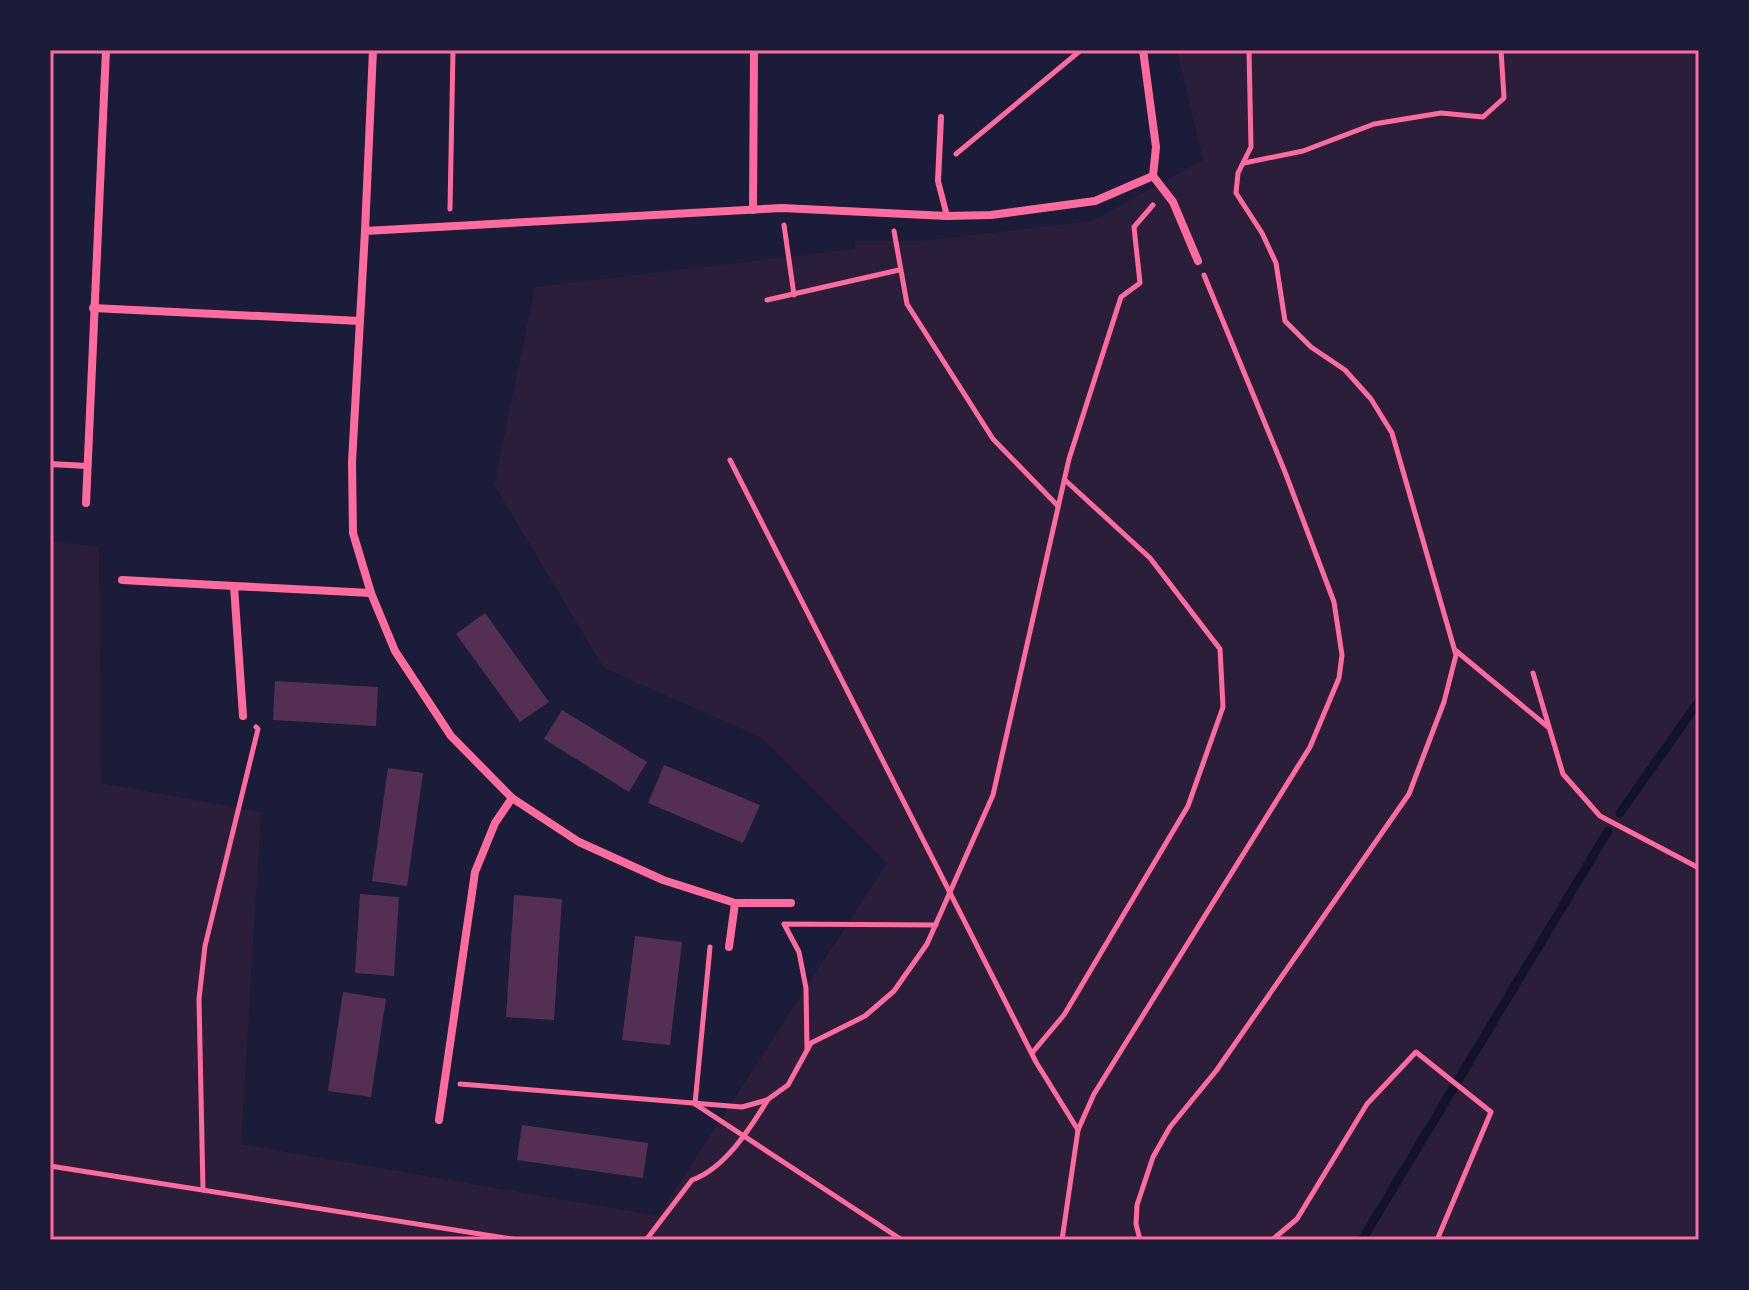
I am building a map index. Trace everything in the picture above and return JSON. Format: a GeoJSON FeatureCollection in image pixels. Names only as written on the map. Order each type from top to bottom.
{"type":"FeatureCollection","features":[{"type":"Feature","properties":{"kind":"street"},"geometry":{"type":"LineString","coordinates":[[86,503],[106,50]]}},
{"type":"Feature","properties":{"kind":"street"},"geometry":{"type":"LineString","coordinates":[[373,50],[352,462],[353,533],[371,593],[395,651],[451,736],[512,798],[579,842],[663,880],[735,903],[791,903]]}},
{"type":"Feature","properties":{"kind":"street"},"geometry":{"type":"LineString","coordinates":[[753,210],[754,50]]}},
{"type":"Feature","properties":{"kind":"street"},"geometry":{"type":"LineString","coordinates":[[1143,50],[1156,147],[1153,176],[1173,202],[1198,261]]}},
{"type":"Feature","properties":{"kind":"street"},"geometry":{"type":"LineString","coordinates":[[365,231],[448,229],[782,208],[947,216],[991,215],[1095,201],[1153,176]]}},
{"type":"Feature","properties":{"kind":"street"},"geometry":{"type":"LineString","coordinates":[[93,308],[360,321]]}},
{"type":"Feature","properties":{"kind":"street"},"geometry":{"type":"LineString","coordinates":[[122,580],[371,593]]}},
{"type":"Feature","properties":{"kind":"street"},"geometry":{"type":"LineString","coordinates":[[234,586],[243,716]]}},
{"type":"Feature","properties":{"kind":"street"},"geometry":{"type":"LineString","coordinates":[[439,1120],[475,872],[495,823],[512,798]]}},
{"type":"Feature","properties":{"kind":"street"},"geometry":{"type":"LineString","coordinates":[[729,947],[735,903]]}},
{"type":"Feature","properties":{"kind":"lane"},"geometry":{"type":"LineString","coordinates":[[941,117],[938,181],[947,216]]}},
{"type":"Feature","properties":{"kind":"lane"},"geometry":{"type":"LineString","coordinates":[[50,464],[87,466]]}},
{"type":"Feature","properties":{"kind":"path"},"geometry":{"type":"LineString","coordinates":[[448,229],[453,50]]}},
{"type":"Feature","properties":{"kind":"path"},"geometry":{"type":"LineString","coordinates":[[938,169],[1081,50]]}},
{"type":"Feature","properties":{"kind":"path"},"geometry":{"type":"LineString","coordinates":[[1140,1240],[1136,1224],[1137,1205],[1153,1157],[1170,1127],[1216,1071],[1409,794],[1444,702],[1456,655],[1392,433],[1371,399],[1345,370],[1311,347],[1285,321],[1276,263],[1262,233],[1236,193],[1238,173],[1251,147],[1249,50]]}},
{"type":"Feature","properties":{"kind":"path"},"geometry":{"type":"LineString","coordinates":[[1243,163],[1303,151],[1374,124],[1441,113],[1483,117],[1504,98],[1501,50]]}},
{"type":"Feature","properties":{"kind":"path"},"geometry":{"type":"LineString","coordinates":[[443,1083],[742,1107],[767,1100],[788,1085],[811,1043],[865,1016],[894,991],[927,944],[993,795],[1065,480],[1121,297],[1140,283],[1134,227],[1165,191]]}},
{"type":"Feature","properties":{"kind":"path"},"geometry":{"type":"LineString","coordinates":[[782,208],[794,295]]}},
{"type":"Feature","properties":{"kind":"path"},"geometry":{"type":"LineString","coordinates":[[892,214],[907,304],[993,439],[1058,506]]}},
{"type":"Feature","properties":{"kind":"path"},"geometry":{"type":"LineString","coordinates":[[1062,1240],[1078,1130],[1094,1094],[1310,747],[1339,678],[1342,655],[1334,602],[1285,472],[1198,261]]}},
{"type":"Feature","properties":{"kind":"path"},"geometry":{"type":"LineString","coordinates":[[767,300],[899,270]]}},
{"type":"Feature","properties":{"kind":"path"},"geometry":{"type":"LineString","coordinates":[[730,460],[1032,1053],[1078,1130]]}},
{"type":"Feature","properties":{"kind":"path"},"geometry":{"type":"LineString","coordinates":[[1032,1053],[1064,1015],[1188,806],[1223,707],[1220,649],[1150,558],[1065,480]]}},
{"type":"Feature","properties":{"kind":"path"},"geometry":{"type":"LineString","coordinates":[[1455,650],[1549,728]]}},
{"type":"Feature","properties":{"kind":"path"},"geometry":{"type":"LineString","coordinates":[[1533,673],[1563,774],[1600,816],[1699,868]]}},
{"type":"Feature","properties":{"kind":"path"},"geometry":{"type":"LineString","coordinates":[[203,1190],[199,999],[205,946],[258,729]]}},
{"type":"Feature","properties":{"kind":"path"},"geometry":{"type":"LineString","coordinates":[[806,1052],[806,988],[799,952],[784,924],[936,925]]}},
{"type":"Feature","properties":{"kind":"path"},"geometry":{"type":"LineString","coordinates":[[695,1104],[708,947],[729,947]]}},
{"type":"Feature","properties":{"kind":"path"},"geometry":{"type":"LineString","coordinates":[[1272,1240],[1297,1219],[1367,1104],[1416,1052],[1491,1112],[1437,1240]]}},
{"type":"Feature","properties":{"kind":"path"},"geometry":{"type":"LineString","coordinates":[[646,1240],[692,1180],[703,1176],[745,1138],[767,1100]]}},
{"type":"Feature","properties":{"kind":"path"},"geometry":{"type":"LineString","coordinates":[[695,1104],[902,1240]]}},
{"type":"Feature","properties":{"kind":"path"},"geometry":{"type":"LineString","coordinates":[[50,1166],[518,1240]]}},
{"type":"Feature","properties":{"kind":"shaded area"},"geometry":{"type":"Polygon","coordinates":[[[1177,50],[1699,50],[1699,1240],[50,1240],[50,541],[99,547],[101,783],[261,812],[241,1144],[658,1216],[887,863],[762,738],[604,668],[494,485],[535,287],[855,249],[855,241],[922,241],[1092,221],[1203,160],[1177,50]]]}},
{"type":"Feature","properties":{"kind":"building"},"geometry":{"type":"Polygon","coordinates":[[[485,613],[549,702],[520,722],[456,634],[485,613]]]}},
{"type":"Feature","properties":{"kind":"building"},"geometry":{"type":"Polygon","coordinates":[[[275,681],[378,687],[376,726],[273,720],[275,681]]]}},
{"type":"Feature","properties":{"kind":"building"},"geometry":{"type":"Polygon","coordinates":[[[562,710],[647,762],[629,792],[544,739],[562,710]]]}},
{"type":"Feature","properties":{"kind":"building"},"geometry":{"type":"Polygon","coordinates":[[[664,765],[760,805],[743,843],[648,803],[664,765]]]}},
{"type":"Feature","properties":{"kind":"building"},"geometry":{"type":"Polygon","coordinates":[[[388,768],[423,773],[407,886],[372,881],[388,768]]]}},
{"type":"Feature","properties":{"kind":"building"},"geometry":{"type":"Polygon","coordinates":[[[360,894],[399,897],[394,976],[355,973],[360,894]]]}},
{"type":"Feature","properties":{"kind":"building"},"geometry":{"type":"Polygon","coordinates":[[[514,895],[562,899],[554,1020],[506,1017],[514,895]]]}},
{"type":"Feature","properties":{"kind":"building"},"geometry":{"type":"Polygon","coordinates":[[[635,936],[682,942],[670,1045],[622,1040],[635,936]]]}},
{"type":"Feature","properties":{"kind":"building"},"geometry":{"type":"Polygon","coordinates":[[[343,992],[386,999],[371,1097],[328,1091],[343,992]]]}},
{"type":"Feature","properties":{"kind":"building"},"geometry":{"type":"Polygon","coordinates":[[[522,1125],[648,1143],[643,1178],[517,1160],[522,1125]]]}},
{"type":"Feature","properties":{"kind":"waterway"},"geometry":{"type":"LineString","coordinates":[[1620,813],[1699,701]]}},
{"type":"Feature","properties":{"kind":"waterway"},"geometry":{"type":"LineString","coordinates":[[1362,1240],[1608,831]]}}]}
